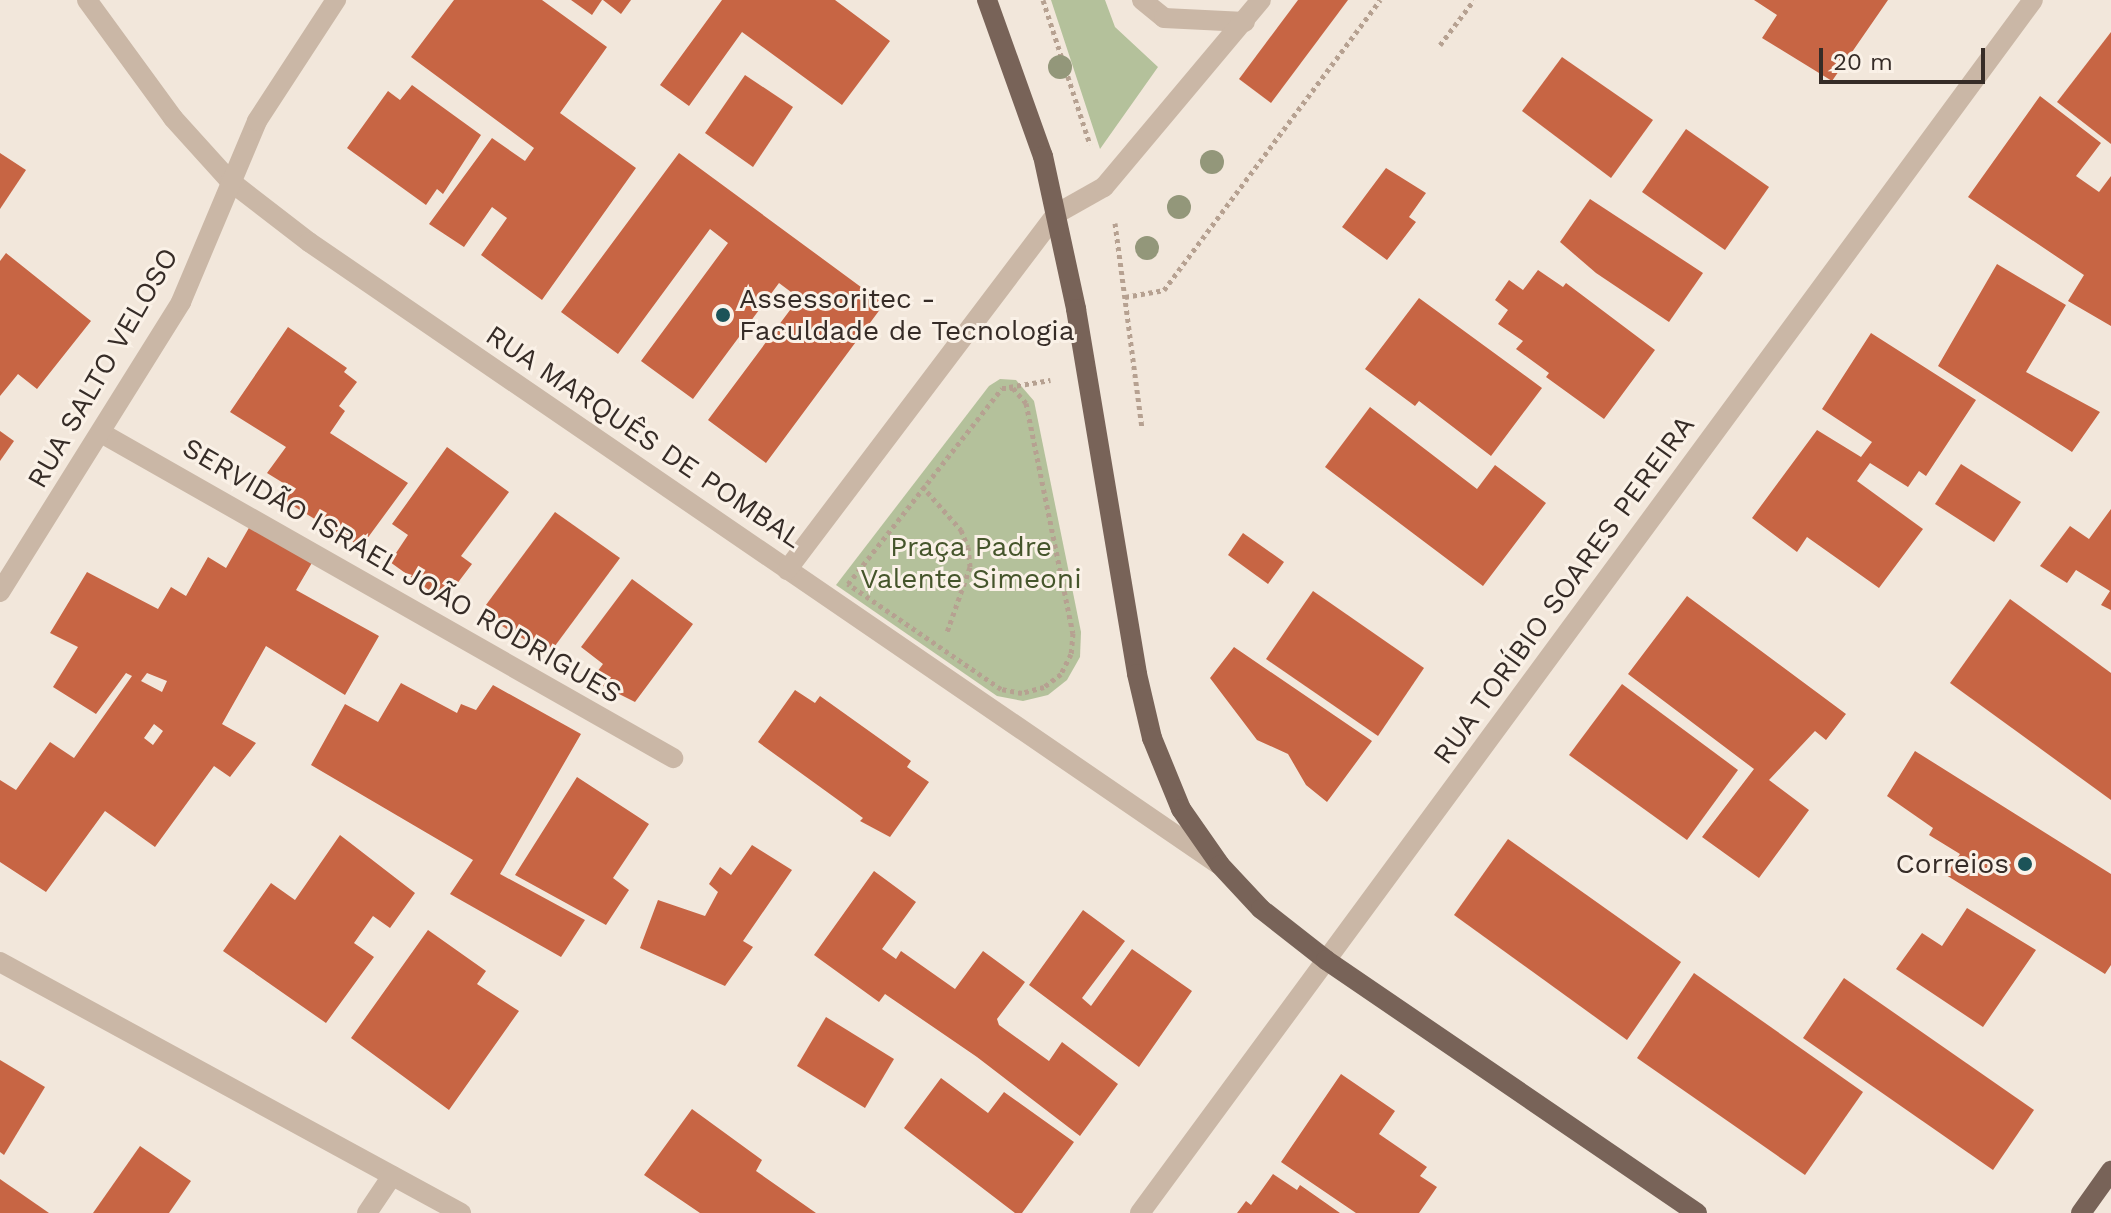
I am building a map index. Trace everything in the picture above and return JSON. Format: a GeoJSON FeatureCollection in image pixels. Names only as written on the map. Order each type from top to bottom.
{"type":"FeatureCollection","features":[{"type":"Feature","properties":{"kind":"main road"},"geometry":{"type":"LineString","coordinates":[[987,0],[1043,156],[1152,738],[1181,809],[1220,865],[1261,909],[1326,960],[1697,1213]]}},
{"type":"Feature","properties":{"kind":"main road"},"geometry":{"type":"LineString","coordinates":[[2081,1213],[2111,1171]]}},
{"type":"Feature","properties":{"kind":"street","name":"RUA MARQUÊS DE POMBAL"},"geometry":{"type":"LineString","coordinates":[[87,0],[173,118],[230,181],[309,242],[1220,865]]}},
{"type":"Feature","properties":{"kind":"street","name":"RUA SALTO VELOSO"},"geometry":{"type":"LineString","coordinates":[[0,592],[103,434],[181,302],[230,181],[284,74],[336,0]]}},
{"type":"Feature","properties":{"kind":"street"},"geometry":{"type":"LineString","coordinates":[[1142,0],[1164,18],[1245,22]]}},
{"type":"Feature","properties":{"kind":"street"},"geometry":{"type":"LineString","coordinates":[[787,570],[1056,214],[1104,187],[1261,0]]}},
{"type":"Feature","properties":{"kind":"street","name":"RUA TORÍBIO SOARES PEREIRA"},"geometry":{"type":"LineString","coordinates":[[1140,1213],[2033,0]]}},
{"type":"Feature","properties":{"kind":"street","name":"SERVIDÃO ISRAEL JOÃO RODRIGUES"},"geometry":{"type":"LineString","coordinates":[[103,434],[673,758]]}},
{"type":"Feature","properties":{"kind":"street"},"geometry":{"type":"LineString","coordinates":[[0,962],[461,1213]]}},
{"type":"Feature","properties":{"kind":"street"},"geometry":{"type":"LineString","coordinates":[[367,1213],[392,1176]]}},
{"type":"Feature","properties":{"kind":"path"},"geometry":{"type":"LineString","coordinates":[[1125,297],[1164,290],[1380,0]]}},
{"type":"Feature","properties":{"kind":"path"},"geometry":{"type":"LineString","coordinates":[[1440,45],[1474,0]]}},
{"type":"Feature","properties":{"kind":"path"},"geometry":{"type":"LineString","coordinates":[[1013,388],[1022,394],[1073,633],[1071,654],[1061,674],[1044,687],[1022,693],[1001,689],[941,649],[848,584],[994,393],[1013,388]]}},
{"type":"Feature","properties":{"kind":"path"},"geometry":{"type":"LineString","coordinates":[[922,486],[961,530],[968,547],[970,567],[941,649]]}},
{"type":"Feature","properties":{"kind":"green space"},"geometry":{"type":"Polygon","coordinates":[[[1051,0],[1105,0],[1115,27],[1158,67],[1100,149],[1051,0]]]}},
{"type":"Feature","properties":{"kind":"green space","name":"Praça Padre Valente Simeoni"},"geometry":{"type":"Polygon","coordinates":[[[1000,379],[1016,380],[1034,401],[1081,632],[1080,657],[1067,680],[1048,695],[1023,701],[997,696],[836,585],[989,386],[1000,379]]]}},
{"type":"Feature","properties":{"kind":"building"},"geometry":{"type":"Polygon","coordinates":[[[454,0],[542,0],[607,47],[560,113],[636,168],[542,300],[481,255],[507,218],[492,207],[464,247],[429,224],[492,138],[525,161],[534,148],[411,57],[454,0]]]}},
{"type":"Feature","properties":{"kind":"building"},"geometry":{"type":"Polygon","coordinates":[[[571,0],[602,0],[592,15],[571,0]]]}},
{"type":"Feature","properties":{"kind":"building"},"geometry":{"type":"Polygon","coordinates":[[[603,0],[631,0],[621,14],[603,0]]]}},
{"type":"Feature","properties":{"kind":"building"},"geometry":{"type":"Polygon","coordinates":[[[722,0],[835,0],[890,41],[842,105],[742,32],[689,106],[660,85],[722,0]]]}},
{"type":"Feature","properties":{"kind":"building"},"geometry":{"type":"Polygon","coordinates":[[[1298,0],[1348,0],[1271,103],[1239,79],[1298,0]]]}},
{"type":"Feature","properties":{"kind":"building"},"geometry":{"type":"Polygon","coordinates":[[[1754,0],[1888,0],[1832,81],[1762,38],[1777,15],[1754,0]]]}},
{"type":"Feature","properties":{"kind":"building"},"geometry":{"type":"Polygon","coordinates":[[[2111,32],[2111,144],[2057,102],[2111,32]]]}},
{"type":"Feature","properties":{"kind":"building"},"geometry":{"type":"Polygon","coordinates":[[[1562,57],[1653,120],[1611,178],[1522,111],[1562,57]]]}},
{"type":"Feature","properties":{"kind":"building"},"geometry":{"type":"Polygon","coordinates":[[[745,75],[793,107],[753,167],[705,133],[745,75]]]}},
{"type":"Feature","properties":{"kind":"building"},"geometry":{"type":"Polygon","coordinates":[[[412,85],[481,135],[443,194],[437,189],[426,205],[347,148],[388,91],[400,100],[412,85]]]}},
{"type":"Feature","properties":{"kind":"building"},"geometry":{"type":"Polygon","coordinates":[[[2040,96],[2101,143],[2076,176],[2099,192],[2111,176],[2111,326],[2068,301],[2084,275],[1968,197],[2040,96]]]}},
{"type":"Feature","properties":{"kind":"building"},"geometry":{"type":"Polygon","coordinates":[[[1686,129],[1769,187],[1725,250],[1642,192],[1686,129]]]}},
{"type":"Feature","properties":{"kind":"building"},"geometry":{"type":"Polygon","coordinates":[[[0,153],[26,170],[0,209],[0,153]]]}},
{"type":"Feature","properties":{"kind":"building","name":"Assessoritec - Faculdade de Tecnologia"},"geometry":{"type":"Polygon","coordinates":[[[679,153],[884,304],[766,463],[708,420],[799,298],[779,283],[693,399],[641,361],[728,243],[710,229],[618,354],[561,312],[679,153]]]}},
{"type":"Feature","properties":{"kind":"building"},"geometry":{"type":"Polygon","coordinates":[[[1386,168],[1426,193],[1409,217],[1416,222],[1387,260],[1342,227],[1386,168]]]}},
{"type":"Feature","properties":{"kind":"building"},"geometry":{"type":"Polygon","coordinates":[[[1590,199],[1703,273],[1669,322],[1596,273],[1560,242],[1590,199]]]}},
{"type":"Feature","properties":{"kind":"building"},"geometry":{"type":"Polygon","coordinates":[[[6,253],[91,321],[37,389],[18,374],[0,396],[0,261],[6,253]]]}},
{"type":"Feature","properties":{"kind":"building"},"geometry":{"type":"Polygon","coordinates":[[[1997,264],[2066,305],[2026,372],[2100,412],[2072,452],[1938,366],[1997,264]]]}},
{"type":"Feature","properties":{"kind":"building"},"geometry":{"type":"Polygon","coordinates":[[[1538,270],[1563,287],[1566,283],[1655,350],[1604,419],[1546,377],[1549,373],[1516,349],[1523,341],[1498,324],[1508,310],[1495,300],[1509,280],[1523,290],[1538,270]]]}},
{"type":"Feature","properties":{"kind":"building"},"geometry":{"type":"Polygon","coordinates":[[[1419,298],[1542,388],[1491,456],[1419,401],[1415,406],[1365,369],[1419,298]]]}},
{"type":"Feature","properties":{"kind":"building"},"geometry":{"type":"Polygon","coordinates":[[[288,327],[347,368],[344,372],[357,382],[339,406],[345,411],[330,433],[408,483],[361,547],[285,501],[293,489],[267,473],[286,447],[230,412],[288,327]]]}},
{"type":"Feature","properties":{"kind":"building"},"geometry":{"type":"Polygon","coordinates":[[[1871,333],[1976,400],[1926,476],[1919,471],[1908,487],[1870,463],[1857,481],[1923,529],[1879,588],[1807,537],[1797,552],[1752,518],[1817,430],[1861,457],[1872,442],[1822,409],[1871,333]]]}},
{"type":"Feature","properties":{"kind":"building"},"geometry":{"type":"Polygon","coordinates":[[[1370,407],[1477,489],[1495,465],[1546,503],[1483,586],[1325,467],[1370,407]]]}},
{"type":"Feature","properties":{"kind":"building"},"geometry":{"type":"Polygon","coordinates":[[[0,431],[14,441],[0,461],[0,431]]]}},
{"type":"Feature","properties":{"kind":"building"},"geometry":{"type":"Polygon","coordinates":[[[447,447],[509,492],[461,556],[472,564],[444,601],[390,562],[408,535],[392,524],[447,447]]]}},
{"type":"Feature","properties":{"kind":"building"},"geometry":{"type":"Polygon","coordinates":[[[1961,464],[2021,502],[1994,542],[1935,504],[1961,464]]]}},
{"type":"Feature","properties":{"kind":"building"},"geometry":{"type":"Polygon","coordinates":[[[2111,509],[2111,610],[2101,605],[2110,591],[2076,570],[2067,583],[2040,566],[2070,526],[2089,539],[2111,509]]]}},
{"type":"Feature","properties":{"kind":"building"},"geometry":{"type":"Polygon","coordinates":[[[555,512],[620,558],[549,654],[480,613],[555,512]]]}},
{"type":"Feature","properties":{"kind":"building"},"geometry":{"type":"Polygon","coordinates":[[[250,526],[313,561],[296,590],[379,636],[345,695],[266,646],[222,724],[256,743],[230,777],[214,766],[155,847],[105,811],[46,892],[0,862],[0,780],[16,790],[50,742],[74,758],[132,676],[126,673],[96,714],[53,687],[78,647],[50,633],[87,572],[158,609],[171,587],[186,596],[208,557],[226,568],[250,526]],[[147,673],[141,681],[162,692],[167,681],[147,673]],[[154,724],[144,738],[153,745],[163,731],[154,724]]]}},
{"type":"Feature","properties":{"kind":"building"},"geometry":{"type":"Polygon","coordinates":[[[1243,533],[1284,562],[1268,584],[1228,555],[1243,533]]]}},
{"type":"Feature","properties":{"kind":"building"},"geometry":{"type":"Polygon","coordinates":[[[632,579],[693,624],[635,702],[591,680],[603,664],[581,647],[632,579]]]}},
{"type":"Feature","properties":{"kind":"building"},"geometry":{"type":"Polygon","coordinates":[[[1313,591],[1424,668],[1378,736],[1266,659],[1313,591]]]}},
{"type":"Feature","properties":{"kind":"building"},"geometry":{"type":"Polygon","coordinates":[[[1687,596],[1846,714],[1826,740],[1815,731],[1769,780],[1809,810],[1759,878],[1702,837],[1754,769],[1628,674],[1687,596]]]}},
{"type":"Feature","properties":{"kind":"building"},"geometry":{"type":"Polygon","coordinates":[[[2010,599],[2111,673],[2111,800],[1950,683],[2010,599]]]}},
{"type":"Feature","properties":{"kind":"building"},"geometry":{"type":"Polygon","coordinates":[[[1234,647],[1372,741],[1327,802],[1306,785],[1288,754],[1257,740],[1210,678],[1234,647]]]}},
{"type":"Feature","properties":{"kind":"building"},"geometry":{"type":"Polygon","coordinates":[[[401,683],[457,713],[461,704],[476,710],[493,685],[581,734],[500,874],[585,920],[561,957],[450,894],[473,860],[311,765],[345,704],[378,722],[401,683]]]}},
{"type":"Feature","properties":{"kind":"building"},"geometry":{"type":"Polygon","coordinates":[[[1622,684],[1738,770],[1687,840],[1569,755],[1622,684]]]}},
{"type":"Feature","properties":{"kind":"building"},"geometry":{"type":"Polygon","coordinates":[[[795,690],[815,703],[820,696],[911,761],[907,767],[929,782],[890,837],[860,821],[863,818],[758,742],[795,690]]]}},
{"type":"Feature","properties":{"kind":"building","name":"Correios"},"geometry":{"type":"Polygon","coordinates":[[[1915,751],[2111,874],[2111,965],[2105,974],[1946,875],[1960,854],[1929,835],[1933,828],[1887,796],[1915,751]]]}},
{"type":"Feature","properties":{"kind":"building"},"geometry":{"type":"Polygon","coordinates":[[[577,777],[649,824],[613,878],[629,890],[606,925],[515,875],[577,777]]]}},
{"type":"Feature","properties":{"kind":"building"},"geometry":{"type":"Polygon","coordinates":[[[340,835],[415,893],[390,928],[373,916],[354,943],[374,957],[326,1023],[223,951],[271,883],[295,900],[340,835]]]}},
{"type":"Feature","properties":{"kind":"building"},"geometry":{"type":"Polygon","coordinates":[[[1508,839],[1681,962],[1627,1040],[1454,915],[1508,839]]]}},
{"type":"Feature","properties":{"kind":"building"},"geometry":{"type":"Polygon","coordinates":[[[752,845],[792,870],[743,941],[753,947],[725,986],[640,948],[658,900],[705,916],[718,892],[709,884],[720,867],[731,875],[752,845]]]}},
{"type":"Feature","properties":{"kind":"building"},"geometry":{"type":"Polygon","coordinates":[[[874,871],[916,902],[882,949],[896,959],[901,951],[955,989],[983,951],[1025,982],[997,1019],[999,1025],[1049,1061],[1062,1042],[1118,1084],[1080,1136],[977,1057],[885,994],[879,1002],[814,955],[874,871]]]}},
{"type":"Feature","properties":{"kind":"building"},"geometry":{"type":"Polygon","coordinates":[[[1967,908],[2036,950],[1983,1027],[1896,969],[1922,933],[1942,946],[1967,908]]]}},
{"type":"Feature","properties":{"kind":"building"},"geometry":{"type":"Polygon","coordinates":[[[1083,910],[1125,941],[1082,998],[1091,1006],[1132,949],[1192,991],[1139,1067],[1029,985],[1083,910]]]}},
{"type":"Feature","properties":{"kind":"building"},"geometry":{"type":"Polygon","coordinates":[[[428,930],[486,971],[477,984],[519,1011],[449,1110],[351,1038],[428,930]]]}},
{"type":"Feature","properties":{"kind":"building"},"geometry":{"type":"Polygon","coordinates":[[[1694,973],[1863,1092],[1805,1175],[1637,1058],[1694,973]]]}},
{"type":"Feature","properties":{"kind":"building"},"geometry":{"type":"Polygon","coordinates":[[[1844,978],[2034,1110],[1993,1170],[1803,1038],[1844,978]]]}},
{"type":"Feature","properties":{"kind":"building"},"geometry":{"type":"Polygon","coordinates":[[[826,1017],[894,1059],[865,1108],[797,1066],[826,1017]]]}},
{"type":"Feature","properties":{"kind":"building"},"geometry":{"type":"Polygon","coordinates":[[[0,1060],[45,1087],[4,1155],[0,1152],[0,1060]]]}},
{"type":"Feature","properties":{"kind":"building"},"geometry":{"type":"Polygon","coordinates":[[[1341,1074],[1395,1111],[1379,1134],[1427,1167],[1420,1176],[1437,1187],[1419,1213],[1356,1213],[1281,1162],[1341,1074]]]}},
{"type":"Feature","properties":{"kind":"building"},"geometry":{"type":"Polygon","coordinates":[[[941,1078],[988,1113],[1004,1092],[1074,1142],[1022,1213],[1015,1213],[904,1128],[941,1078]]]}},
{"type":"Feature","properties":{"kind":"building"},"geometry":{"type":"Polygon","coordinates":[[[692,1109],[762,1160],[756,1171],[816,1213],[700,1213],[644,1175],[692,1109]]]}},
{"type":"Feature","properties":{"kind":"building"},"geometry":{"type":"Polygon","coordinates":[[[140,1146],[191,1181],[169,1213],[93,1213],[140,1146]]]}},
{"type":"Feature","properties":{"kind":"building"},"geometry":{"type":"Polygon","coordinates":[[[1273,1174],[1297,1190],[1300,1185],[1340,1213],[1237,1213],[1246,1201],[1251,1205],[1273,1174]]]}},
{"type":"Feature","properties":{"kind":"building"},"geometry":{"type":"Polygon","coordinates":[[[0,1179],[49,1213],[0,1213],[0,1179]]]}},
{"type":"Feature","properties":{"kind":"place","name":"Assessoritec - Faculdade de Tecnologia"},"geometry":{"type":"Point","coordinates":[723,315]}},
{"type":"Feature","properties":{"kind":"place","name":"Correios"},"geometry":{"type":"Point","coordinates":[2025,864]}}]}
